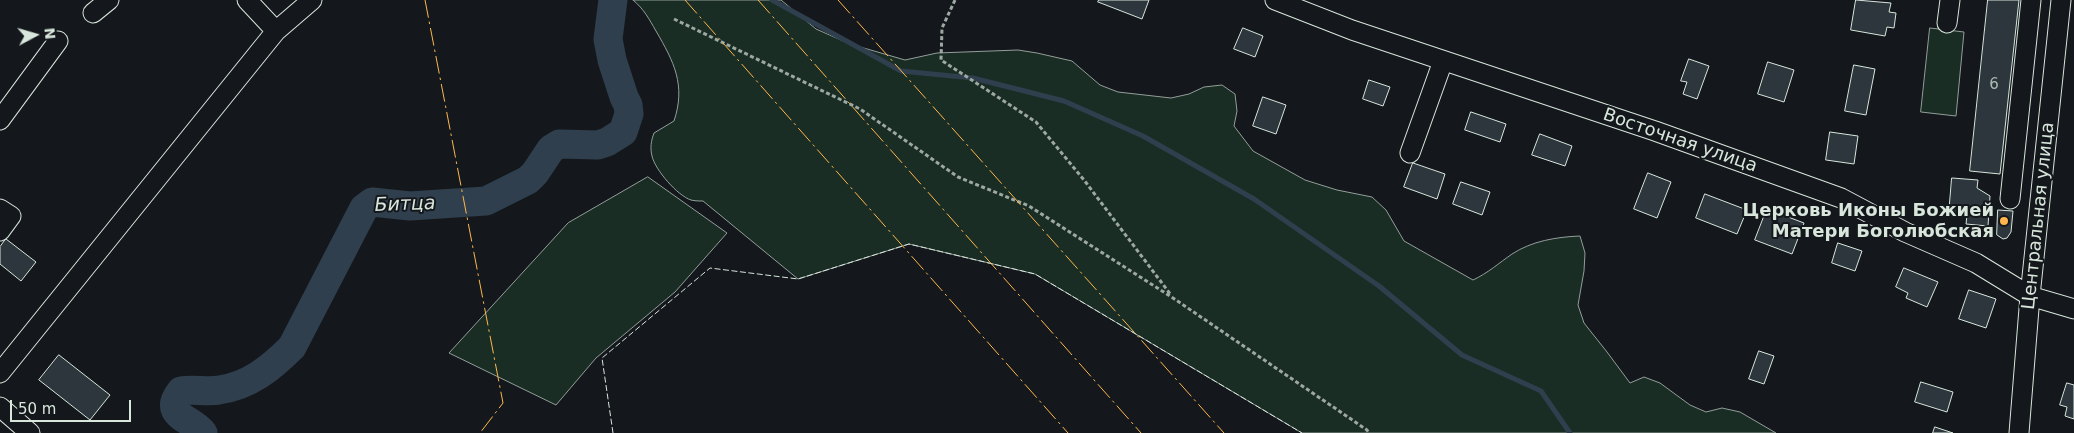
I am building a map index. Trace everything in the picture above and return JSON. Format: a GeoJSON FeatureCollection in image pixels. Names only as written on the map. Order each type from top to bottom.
{"type":"FeatureCollection","features":[{"type":"Feature","properties":{"kind":"street"},"geometry":{"type":"LineString","coordinates":[[93,13],[109,0]]}},
{"type":"Feature","properties":{"kind":"street"},"geometry":{"type":"LineString","coordinates":[[247,0],[276,31]]}},
{"type":"Feature","properties":{"kind":"street"},"geometry":{"type":"LineString","coordinates":[[0,372],[276,31],[312,0]]}},
{"type":"Feature","properties":{"kind":"street","name":"Восточная улица"},"geometry":{"type":"LineString","coordinates":[[1275,0],[1352,30],[1655,131],[1841,198],[1906,232],[1976,263],[2030,296],[2074,308]]}},
{"type":"Feature","properties":{"kind":"street"},"geometry":{"type":"LineString","coordinates":[[1947,23],[1950,0]]}},
{"type":"Feature","properties":{"kind":"street"},"geometry":{"type":"LineString","coordinates":[[2010,199],[2031,0]]}},
{"type":"Feature","properties":{"kind":"street","name":"Центральная улица"},"geometry":{"type":"LineString","coordinates":[[2019,433],[2030,296],[2061,0]]}},
{"type":"Feature","properties":{"kind":"street"},"geometry":{"type":"LineString","coordinates":[[0,120],[58,41]]}},
{"type":"Feature","properties":{"kind":"street"},"geometry":{"type":"LineString","coordinates":[[1410,152],[1442,61]]}},
{"type":"Feature","properties":{"kind":"street"},"geometry":{"type":"LineString","coordinates":[[0,209],[10,216],[0,231]]}},
{"type":"Feature","properties":{"kind":"street"},"geometry":{"type":"LineString","coordinates":[[0,407],[30,433]]}},
{"type":"Feature","properties":{"kind":"path"},"geometry":{"type":"LineString","coordinates":[[955,0],[942,28],[941,60],[1036,122],[1084,180],[1173,298]]}},
{"type":"Feature","properties":{"kind":"path"},"geometry":{"type":"LineString","coordinates":[[674,19],[860,109],[958,177],[1029,206],[1173,298],[1369,433]]}},
{"type":"Feature","properties":{"kind":"green space"},"geometry":{"type":"Polygon","coordinates":[[[633,0],[781,0],[816,29],[850,44],[905,60],[937,53],[1018,50],[1072,61],[1100,85],[1118,92],[1171,98],[1189,94],[1204,87],[1222,85],[1235,94],[1237,111],[1234,126],[1253,151],[1305,180],[1337,190],[1372,197],[1386,210],[1404,241],[1473,280],[1512,254],[1528,246],[1562,237],[1580,236],[1585,253],[1578,305],[1584,323],[1630,383],[1644,377],[1660,383],[1690,405],[1706,412],[1722,408],[1740,412],[1776,433],[1302,433],[1035,274],[909,244],[798,279],[703,201],[686,198],[668,182],[654,162],[651,153],[652,139],[654,133],[674,121],[679,96],[678,85],[668,53],[646,14],[633,0]]]}},
{"type":"Feature","properties":{"kind":"green space"},"geometry":{"type":"Polygon","coordinates":[[[1930,28],[1964,32],[1956,116],[1921,112],[1930,28]]]}},
{"type":"Feature","properties":{"kind":"green space"},"geometry":{"type":"Polygon","coordinates":[[[648,177],[727,233],[675,292],[596,358],[556,405],[449,353],[568,223],[648,177]]]}},
{"type":"Feature","properties":{"kind":"building"},"geometry":{"type":"Polygon","coordinates":[[[1099,0],[1149,0],[1142,19],[1098,2],[1099,0]]]}},
{"type":"Feature","properties":{"kind":"building"},"geometry":{"type":"Polygon","coordinates":[[[1856,0],[1891,3],[1889,12],[1896,13],[1894,28],[1887,27],[1885,36],[1851,30],[1856,0]]]}},
{"type":"Feature","properties":{"kind":"building"},"geometry":{"type":"Polygon","coordinates":[[[1988,0],[2019,0],[2000,174],[1970,171],[1988,0]]]}},
{"type":"Feature","properties":{"kind":"building"},"geometry":{"type":"Polygon","coordinates":[[[1243,28],[1263,36],[1255,57],[1234,49],[1243,28]]]}},
{"type":"Feature","properties":{"kind":"building"},"geometry":{"type":"Polygon","coordinates":[[[1689,59],[1709,66],[1697,99],[1683,94],[1687,82],[1681,81],[1689,59]]]}},
{"type":"Feature","properties":{"kind":"building"},"geometry":{"type":"Polygon","coordinates":[[[1768,62],[1794,70],[1784,102],[1758,94],[1768,62]]]}},
{"type":"Feature","properties":{"kind":"building"},"geometry":{"type":"Polygon","coordinates":[[[1854,65],[1875,69],[1866,115],[1845,111],[1854,65]]]}},
{"type":"Feature","properties":{"kind":"building"},"geometry":{"type":"Polygon","coordinates":[[[1369,80],[1390,87],[1383,106],[1363,99],[1369,80]]]}},
{"type":"Feature","properties":{"kind":"building"},"geometry":{"type":"Polygon","coordinates":[[[1263,97],[1286,105],[1276,134],[1253,126],[1263,97]]]}},
{"type":"Feature","properties":{"kind":"building"},"geometry":{"type":"Polygon","coordinates":[[[1471,112],[1506,124],[1500,142],[1465,130],[1471,112]]]}},
{"type":"Feature","properties":{"kind":"building"},"geometry":{"type":"Polygon","coordinates":[[[1830,132],[1858,136],[1854,164],[1826,160],[1830,132]]]}},
{"type":"Feature","properties":{"kind":"building"},"geometry":{"type":"Polygon","coordinates":[[[1540,134],[1572,146],[1565,166],[1532,155],[1540,134]]]}},
{"type":"Feature","properties":{"kind":"building"},"geometry":{"type":"Polygon","coordinates":[[[1413,163],[1445,174],[1437,199],[1404,187],[1413,163]]]}},
{"type":"Feature","properties":{"kind":"building"},"geometry":{"type":"Polygon","coordinates":[[[1648,173],[1671,182],[1657,218],[1634,209],[1648,173]]]}},
{"type":"Feature","properties":{"kind":"building"},"geometry":{"type":"Polygon","coordinates":[[[1952,178],[1978,180],[1977,188],[1990,196],[1988,226],[1966,224],[1967,215],[1949,214],[1952,178]]]}},
{"type":"Feature","properties":{"kind":"building"},"geometry":{"type":"Polygon","coordinates":[[[1461,182],[1490,192],[1482,215],[1453,204],[1461,182]]]}},
{"type":"Feature","properties":{"kind":"building"},"geometry":{"type":"Polygon","coordinates":[[[1705,194],[1747,210],[1737,234],[1696,218],[1705,194]]]}},
{"type":"Feature","properties":{"kind":"building"},"geometry":{"type":"Polygon","coordinates":[[[1767,209],[1804,223],[1792,254],[1755,240],[1767,209]]]}},
{"type":"Feature","properties":{"kind":"building","name":"Церковь Иконы Божией Матери Боголюбская"},"geometry":{"type":"Polygon","coordinates":[[[1998,210],[2013,211],[2011,232],[2007,238],[2003,239],[1997,235],[1998,210]]]}},
{"type":"Feature","properties":{"kind":"building"},"geometry":{"type":"Polygon","coordinates":[[[6,239],[36,262],[21,281],[0,264],[0,247],[6,239]]]}},
{"type":"Feature","properties":{"kind":"building"},"geometry":{"type":"Polygon","coordinates":[[[1838,243],[1862,251],[1855,271],[1832,263],[1838,243]]]}},
{"type":"Feature","properties":{"kind":"building"},"geometry":{"type":"Polygon","coordinates":[[[1904,268],[1938,282],[1927,307],[1906,298],[1908,293],[1896,287],[1904,268]]]}},
{"type":"Feature","properties":{"kind":"building"},"geometry":{"type":"Polygon","coordinates":[[[1969,290],[1996,299],[1986,328],[1959,319],[1969,290]]]}},
{"type":"Feature","properties":{"kind":"building"},"geometry":{"type":"Polygon","coordinates":[[[1759,351],[1774,356],[1764,384],[1749,379],[1759,351]]]}},
{"type":"Feature","properties":{"kind":"building"},"geometry":{"type":"Polygon","coordinates":[[[59,355],[110,395],[90,420],[39,380],[59,355]]]}},
{"type":"Feature","properties":{"kind":"building"},"geometry":{"type":"Polygon","coordinates":[[[1921,382],[1953,392],[1947,412],[1915,402],[1921,382]]]}},
{"type":"Feature","properties":{"kind":"building"},"geometry":{"type":"Polygon","coordinates":[[[2067,383],[2074,385],[2074,419],[2065,416],[2067,407],[2060,405],[2067,383]]]}},
{"type":"Feature","properties":{"kind":"building"},"geometry":{"type":"Polygon","coordinates":[[[1935,427],[1953,433],[1933,433],[1935,427]]]}},
{"type":"Feature","properties":{"kind":"waterway","name":"Битца"},"geometry":{"type":"LineString","coordinates":[[203,433],[176,411],[174,406],[181,391],[214,391],[240,385],[268,369],[292,347],[364,208],[372,202],[410,206],[486,201],[528,180],[551,149],[559,144],[598,145],[623,132],[629,114],[628,105],[612,60],[608,39],[613,0]]}},
{"type":"Feature","properties":{"kind":"waterway"},"geometry":{"type":"LineString","coordinates":[[772,0],[901,71],[973,78],[1064,101],[1143,136],[1254,199],[1379,286],[1462,355],[1541,391],[1570,433]]}},
{"type":"Feature","properties":{"kind":"fence"},"geometry":{"type":"LineString","coordinates":[[613,433],[602,358],[710,268],[798,279],[909,244],[1035,274],[1302,433]]}},
{"type":"Feature","properties":{"kind":"power"},"geometry":{"type":"LineString","coordinates":[[425,0],[503,403],[480,433]]}},
{"type":"Feature","properties":{"kind":"power"},"geometry":{"type":"LineString","coordinates":[[685,0],[1068,433]]}},
{"type":"Feature","properties":{"kind":"power"},"geometry":{"type":"LineString","coordinates":[[758,0],[1141,433]]}},
{"type":"Feature","properties":{"kind":"power"},"geometry":{"type":"LineString","coordinates":[[838,0],[1224,433]]}},
{"type":"Feature","properties":{"kind":"place","name":"Церковь Иконы Божией Матери Боголюбская"},"geometry":{"type":"Point","coordinates":[2004,221]}}]}
